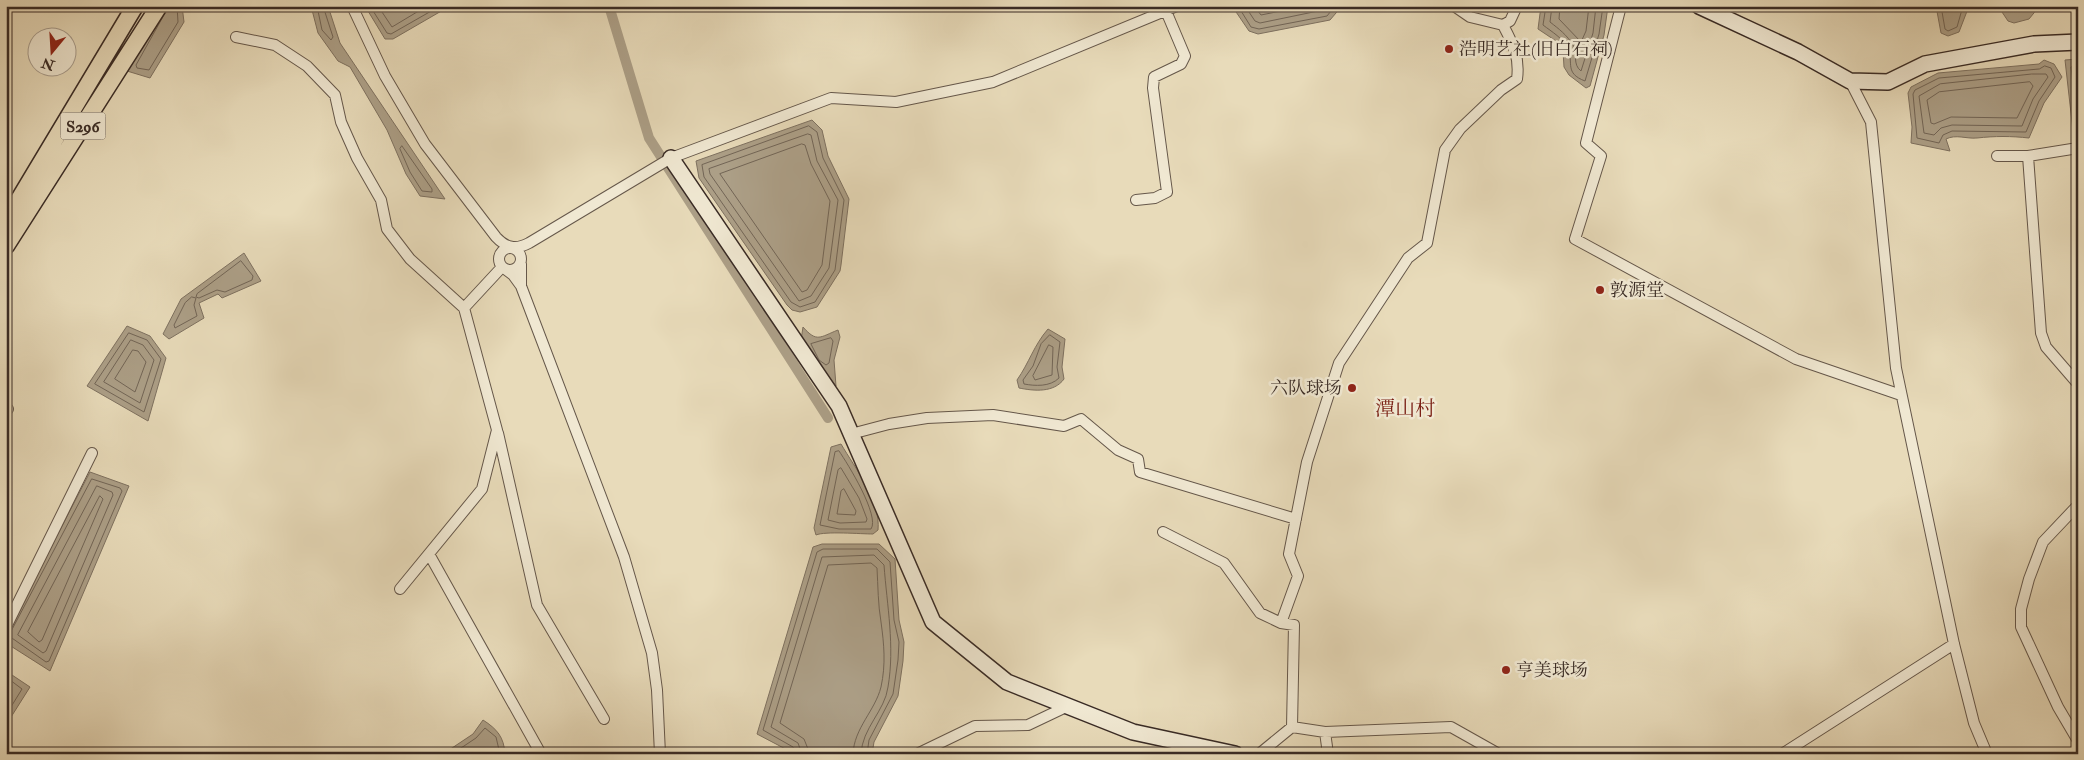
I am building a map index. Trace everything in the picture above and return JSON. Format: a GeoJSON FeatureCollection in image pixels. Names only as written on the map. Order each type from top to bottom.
{"type":"FeatureCollection","features":[{"type":"Feature","properties":{"kind":"main road","name":"S296"},"geometry":{"type":"LineString","coordinates":[[6,222],[135,6]]}},
{"type":"Feature","properties":{"kind":"main road","name":"S296"},"geometry":{"type":"LineString","coordinates":[[6,246],[159,6]]}},
{"type":"Feature","properties":{"kind":"street"},"geometry":{"type":"LineString","coordinates":[[352,6],[385,76],[425,144],[501,243],[514,248],[520,253],[521,286]]}},
{"type":"Feature","properties":{"kind":"street"},"geometry":{"type":"LineString","coordinates":[[1454,6],[1470,17],[1503,25],[1510,21],[1517,6]]}},
{"type":"Feature","properties":{"kind":"street"},"geometry":{"type":"LineString","coordinates":[[1622,6],[1586,143],[1601,156],[1575,239],[1796,359],[1901,395]]}},
{"type":"Feature","properties":{"kind":"street"},"geometry":{"type":"LineString","coordinates":[[1699,6],[1798,52],[1850,81],[1888,82],[1925,64],[2034,44],[2078,42]]}},
{"type":"Feature","properties":{"kind":"street"},"geometry":{"type":"LineString","coordinates":[[464,308],[502,265],[506,248],[514,248],[529,243],[671,158],[831,98],[896,102],[993,82],[1172,8],[1185,56],[1181,64],[1154,77],[1153,88],[1167,192],[1155,198],[1136,200]]}},
{"type":"Feature","properties":{"kind":"street"},"geometry":{"type":"LineString","coordinates":[[1281,623],[1298,576],[1289,554],[1307,462],[1339,363],[1408,258],[1427,244],[1445,150],[1460,129],[1501,90],[1517,79],[1519,63],[1516,50],[1503,25]]}},
{"type":"Feature","properties":{"kind":"street"},"geometry":{"type":"LineString","coordinates":[[236,37],[275,45],[307,66],[335,95],[341,122],[357,158],[381,200],[387,229],[410,259],[464,308],[497,430],[537,605],[604,719]]}},
{"type":"Feature","properties":{"kind":"street"},"geometry":{"type":"LineString","coordinates":[[1850,81],[1871,122],[1896,368],[1954,644],[1974,723],[1986,754]]}},
{"type":"Feature","properties":{"kind":"street"},"geometry":{"type":"LineString","coordinates":[[1997,156],[2028,156],[2078,148]]}},
{"type":"Feature","properties":{"kind":"street"},"geometry":{"type":"LineString","coordinates":[[2028,156],[2042,333],[2046,346],[2078,384]]}},
{"type":"Feature","properties":{"kind":"street"},"geometry":{"type":"LineString","coordinates":[[671,158],[839,406],[933,622],[1007,682],[1133,732],[1235,754]]}},
{"type":"Feature","properties":{"kind":"street"},"geometry":{"type":"LineString","coordinates":[[496,237],[502,265],[521,286],[627,567],[652,653],[657,690],[660,754]]}},
{"type":"Feature","properties":{"kind":"street"},"geometry":{"type":"LineString","coordinates":[[502,265],[512,270],[521,262],[529,243]]}},
{"type":"Feature","properties":{"kind":"street"},"geometry":{"type":"LineString","coordinates":[[851,434],[889,424],[927,418],[993,415],[1064,426],[1081,419],[1118,450],[1138,460],[1140,472],[1296,519]]}},
{"type":"Feature","properties":{"kind":"street"},"geometry":{"type":"LineString","coordinates":[[400,589],[482,489],[497,430]]}},
{"type":"Feature","properties":{"kind":"street"},"geometry":{"type":"LineString","coordinates":[[6,627],[92,453]]}},
{"type":"Feature","properties":{"kind":"street"},"geometry":{"type":"LineString","coordinates":[[2078,504],[2043,542],[2021,609],[2021,627],[2058,707],[2078,741]]}},
{"type":"Feature","properties":{"kind":"street"},"geometry":{"type":"LineString","coordinates":[[1163,532],[1224,563],[1260,613],[1281,623],[1294,625],[1292,726],[1259,754]]}},
{"type":"Feature","properties":{"kind":"street"},"geometry":{"type":"LineString","coordinates":[[429,554],[541,754]]}},
{"type":"Feature","properties":{"kind":"street"},"geometry":{"type":"LineString","coordinates":[[1782,754],[1954,644]]}},
{"type":"Feature","properties":{"kind":"street"},"geometry":{"type":"LineString","coordinates":[[917,754],[975,726],[1028,725],[1068,706]]}},
{"type":"Feature","properties":{"kind":"street"},"geometry":{"type":"LineString","coordinates":[[1292,726],[1325,732],[1451,726],[1499,754]]}},
{"type":"Feature","properties":{"kind":"street"},"geometry":{"type":"LineString","coordinates":[[1325,732],[1328,754]]}},
{"type":"Feature","properties":{"kind":"water"},"geometry":{"type":"Polygon","coordinates":[[[165,6],[182,6],[184,22],[150,78],[127,71],[165,6]]]}},
{"type":"Feature","properties":{"kind":"water"},"geometry":{"type":"Polygon","coordinates":[[[311,6],[328,6],[340,43],[445,199],[420,196],[406,174],[387,130],[350,67],[338,61],[318,33],[311,6]]]}},
{"type":"Feature","properties":{"kind":"water"},"geometry":{"type":"Polygon","coordinates":[[[365,6],[450,6],[393,39],[385,39],[365,6]]]}},
{"type":"Feature","properties":{"kind":"water"},"geometry":{"type":"Polygon","coordinates":[[[1232,6],[1342,6],[1330,20],[1258,34],[1249,31],[1232,6]]]}},
{"type":"Feature","properties":{"kind":"water"},"geometry":{"type":"Polygon","coordinates":[[[1541,6],[1608,6],[1604,35],[1590,86],[1586,88],[1569,75],[1564,67],[1563,51],[1556,41],[1538,29],[1541,6]]]}},
{"type":"Feature","properties":{"kind":"water"},"geometry":{"type":"Polygon","coordinates":[[[1936,6],[1969,6],[1959,32],[1948,36],[1941,33],[1936,6]]]}},
{"type":"Feature","properties":{"kind":"water"},"geometry":{"type":"Polygon","coordinates":[[[1998,6],[2038,6],[2038,8],[2029,19],[2014,23],[2008,21],[1998,6]]]}},
{"type":"Feature","properties":{"kind":"water"},"geometry":{"type":"Polygon","coordinates":[[[2078,59],[2078,140],[2074,140],[2065,60],[2078,59]]]}},
{"type":"Feature","properties":{"kind":"water"},"geometry":{"type":"Polygon","coordinates":[[[2044,60],[2054,64],[2062,77],[2044,103],[2029,138],[1954,137],[1946,139],[1950,151],[1911,143],[1912,127],[1908,93],[1911,87],[1938,73],[2039,64],[2044,60]]]}},
{"type":"Feature","properties":{"kind":"water"},"geometry":{"type":"Polygon","coordinates":[[[812,120],[822,130],[828,156],[849,199],[840,271],[817,307],[800,312],[792,310],[787,305],[699,178],[696,161],[812,120]]]}},
{"type":"Feature","properties":{"kind":"water"},"geometry":{"type":"Polygon","coordinates":[[[244,253],[261,281],[222,298],[218,294],[199,303],[204,318],[169,339],[163,334],[181,299],[244,253]]]}},
{"type":"Feature","properties":{"kind":"water"},"geometry":{"type":"Polygon","coordinates":[[[127,326],[150,336],[166,358],[148,421],[87,386],[127,326]]]}},
{"type":"Feature","properties":{"kind":"water"},"geometry":{"type":"Polygon","coordinates":[[[803,327],[815,337],[838,330],[840,337],[834,360],[836,386],[801,340],[803,327]]]}},
{"type":"Feature","properties":{"kind":"water"},"geometry":{"type":"Polygon","coordinates":[[[1048,329],[1065,339],[1062,367],[1064,379],[1060,384],[1049,389],[1031,390],[1019,388],[1017,380],[1048,329]]]}},
{"type":"Feature","properties":{"kind":"water"},"geometry":{"type":"Polygon","coordinates":[[[841,444],[871,496],[878,519],[878,530],[873,534],[835,533],[816,535],[814,528],[831,447],[841,444]]]}},
{"type":"Feature","properties":{"kind":"water"},"geometry":{"type":"Polygon","coordinates":[[[90,472],[129,486],[50,671],[6,643],[6,634],[90,472]]]}},
{"type":"Feature","properties":{"kind":"water"},"geometry":{"type":"Polygon","coordinates":[[[822,544],[879,544],[895,559],[899,620],[904,642],[903,661],[898,696],[874,742],[872,754],[795,754],[757,734],[813,547],[822,544]]]}},
{"type":"Feature","properties":{"kind":"water"},"geometry":{"type":"Polygon","coordinates":[[[6,671],[30,687],[6,725],[6,671]]]}},
{"type":"Feature","properties":{"kind":"water"},"geometry":{"type":"Polygon","coordinates":[[[483,720],[499,734],[505,754],[443,754],[473,734],[483,720]]]}},
{"type":"Feature","properties":{"kind":"water"},"geometry":{"type":"Polygon","coordinates":[[[414,752],[443,754],[411,754],[414,752]]]}},
{"type":"Feature","properties":{"kind":"waterway"},"geometry":{"type":"LineString","coordinates":[[609,6],[649,138],[828,418]]}},
{"type":"Feature","properties":{"kind":"place","name":"浩明艺社(旧白石祠)"},"geometry":{"type":"Point","coordinates":[1449,49]}},
{"type":"Feature","properties":{"kind":"place","name":"敦源堂"},"geometry":{"type":"Point","coordinates":[1600,290]}},
{"type":"Feature","properties":{"kind":"place","name":"六队球场"},"geometry":{"type":"Point","coordinates":[1352,388]}},
{"type":"Feature","properties":{"kind":"place","name":"亨美球场"},"geometry":{"type":"Point","coordinates":[1506,670]}},
{"type":"Feature","properties":{"kind":"district","name":"潭山村"},"geometry":{"type":"Point","coordinates":[1405,408]}}]}
